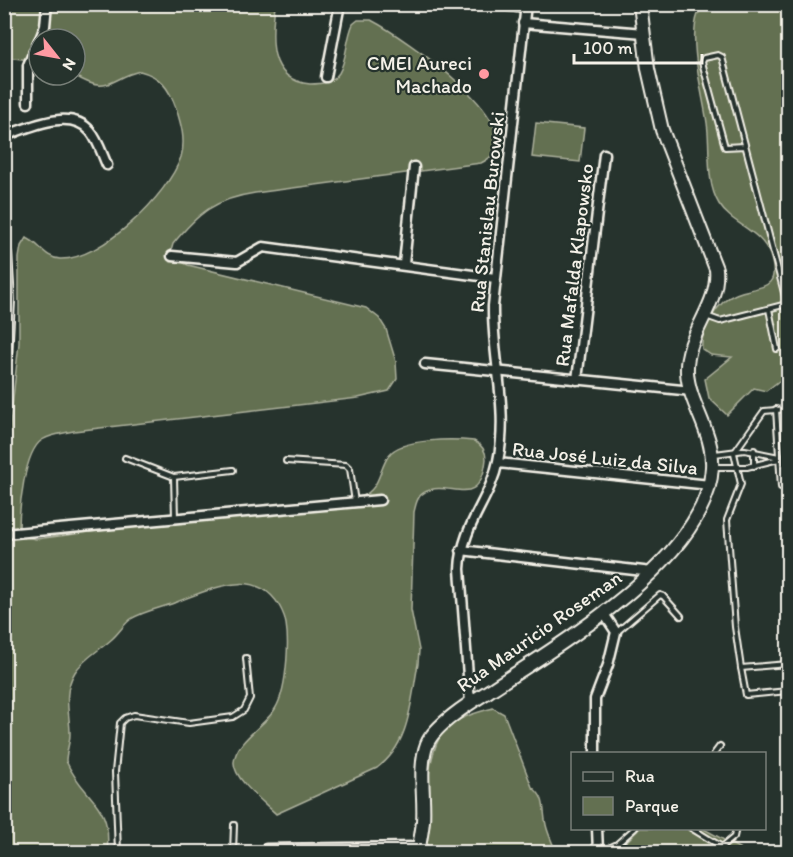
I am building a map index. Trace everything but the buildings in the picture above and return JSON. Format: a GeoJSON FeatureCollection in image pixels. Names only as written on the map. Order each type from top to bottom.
{"type":"FeatureCollection","features":[{"type":"Feature","properties":{"kind":"highway"},"geometry":{"type":"LineString","coordinates":[[4,254],[7,300],[4,357]]}},
{"type":"Feature","properties":{"kind":"main road","name":"Rua Mauricio Roseman"},"geometry":{"type":"LineString","coordinates":[[418,850],[423,821],[424,760],[427,744],[435,732],[470,703],[603,614],[652,572],[696,516],[710,485],[712,454],[707,429],[687,373],[688,354],[718,282],[716,269],[662,130],[648,69],[640,4]]}},
{"type":"Feature","properties":{"kind":"street"},"geometry":{"type":"LineString","coordinates":[[45,27],[47,4]]}},
{"type":"Feature","properties":{"kind":"street"},"geometry":{"type":"LineString","coordinates":[[326,77],[340,4]]}},
{"type":"Feature","properties":{"kind":"street"},"geometry":{"type":"LineString","coordinates":[[496,4],[525,6]]}},
{"type":"Feature","properties":{"kind":"street","name":"Rua Stanislau Burowski"},"geometry":{"type":"LineString","coordinates":[[470,703],[460,569],[461,550],[498,463],[501,400],[492,331],[495,278],[525,6]]}},
{"type":"Feature","properties":{"kind":"street"},"geometry":{"type":"LineString","coordinates":[[523,23],[644,33]]}},
{"type":"Feature","properties":{"kind":"street"},"geometry":{"type":"LineString","coordinates":[[28,87],[28,103]]}},
{"type":"Feature","properties":{"kind":"street"},"geometry":{"type":"LineString","coordinates":[[4,136],[65,120],[79,122],[96,138],[107,165]]}},
{"type":"Feature","properties":{"kind":"street","name":"Rua Mafalda Klapowsko"},"geometry":{"type":"LineString","coordinates":[[577,380],[604,154]]}},
{"type":"Feature","properties":{"kind":"street"},"geometry":{"type":"LineString","coordinates":[[404,264],[414,168]]}},
{"type":"Feature","properties":{"kind":"street"},"geometry":{"type":"LineString","coordinates":[[172,256],[237,262],[263,247],[404,264],[495,278]]}},
{"type":"Feature","properties":{"kind":"street"},"geometry":{"type":"LineString","coordinates":[[425,364],[692,392]]}},
{"type":"Feature","properties":{"kind":"street","name":"Rua José Luiz da Silva"},"geometry":{"type":"LineString","coordinates":[[498,463],[710,485]]}},
{"type":"Feature","properties":{"kind":"street"},"geometry":{"type":"LineString","coordinates":[[4,534],[380,500]]}},
{"type":"Feature","properties":{"kind":"street"},"geometry":{"type":"LineString","coordinates":[[461,550],[652,572]]}},
{"type":"Feature","properties":{"kind":"street"},"geometry":{"type":"LineString","coordinates":[[595,752],[595,699],[608,665],[616,632],[603,614]]}},
{"type":"Feature","properties":{"kind":"street"},"geometry":{"type":"LineString","coordinates":[[597,830],[599,852]]}},
{"type":"Feature","properties":{"kind":"street"},"geometry":{"type":"LineString","coordinates":[[266,849],[418,850]]}},
{"type":"Feature","properties":{"kind":"lane"},"geometry":{"type":"LineString","coordinates":[[705,316],[720,321],[788,304],[722,57],[718,55],[704,58],[702,62],[725,147],[745,146]]}},
{"type":"Feature","properties":{"kind":"lane"},"geometry":{"type":"LineString","coordinates":[[782,285],[789,284]]}},
{"type":"Feature","properties":{"kind":"lane"},"geometry":{"type":"LineString","coordinates":[[769,309],[777,349]]}},
{"type":"Feature","properties":{"kind":"lane"},"geometry":{"type":"LineString","coordinates":[[776,409],[781,487]]}},
{"type":"Feature","properties":{"kind":"lane"},"geometry":{"type":"LineString","coordinates":[[789,409],[764,411],[734,453],[735,466],[741,484],[727,520],[735,627],[746,695],[789,691]]}},
{"type":"Feature","properties":{"kind":"lane"},"geometry":{"type":"LineString","coordinates":[[712,454],[754,450],[779,458]]}},
{"type":"Feature","properties":{"kind":"lane"},"geometry":{"type":"LineString","coordinates":[[754,450],[754,466]]}},
{"type":"Feature","properties":{"kind":"lane"},"geometry":{"type":"LineString","coordinates":[[125,458],[174,477],[233,470]]}},
{"type":"Feature","properties":{"kind":"lane"},"geometry":{"type":"LineString","coordinates":[[712,467],[754,466],[779,458]]}},
{"type":"Feature","properties":{"kind":"lane"},"geometry":{"type":"LineString","coordinates":[[286,461],[346,465],[350,469],[355,502]]}},
{"type":"Feature","properties":{"kind":"lane"},"geometry":{"type":"LineString","coordinates":[[174,477],[175,519]]}},
{"type":"Feature","properties":{"kind":"lane"},"geometry":{"type":"LineString","coordinates":[[616,632],[660,596],[663,596],[681,616]]}},
{"type":"Feature","properties":{"kind":"lane"},"geometry":{"type":"LineString","coordinates":[[118,852],[115,772],[120,723],[125,718],[134,715],[189,723],[233,717],[244,710],[250,698],[246,658]]}},
{"type":"Feature","properties":{"kind":"lane"},"geometry":{"type":"LineString","coordinates":[[741,668],[789,664]]}},
{"type":"Feature","properties":{"kind":"lane"},"geometry":{"type":"LineString","coordinates":[[715,752],[720,746]]}},
{"type":"Feature","properties":{"kind":"lane"},"geometry":{"type":"LineString","coordinates":[[233,852],[234,825]]}},
{"type":"Feature","properties":{"kind":"lane"},"geometry":{"type":"LineString","coordinates":[[599,852],[617,844],[633,830]]}},
{"type":"Feature","properties":{"kind":"lane"},"geometry":{"type":"LineString","coordinates":[[694,830],[722,847],[735,837],[736,830]]}},
{"type":"Feature","properties":{"kind":"green space"},"geometry":{"type":"Polygon","coordinates":[[[5,5],[275,5],[273,43],[275,55],[279,66],[296,81],[319,84],[333,79],[344,62],[353,24],[358,20],[371,20],[410,44],[461,86],[482,108],[495,130],[496,149],[481,163],[255,193],[229,199],[199,216],[173,244],[171,251],[176,259],[188,265],[366,308],[379,318],[386,329],[396,362],[397,379],[389,391],[358,398],[58,434],[49,436],[36,446],[27,468],[19,530],[25,537],[36,539],[361,497],[376,484],[385,461],[395,449],[405,445],[441,440],[474,441],[483,448],[486,459],[483,475],[477,485],[462,490],[434,489],[422,494],[416,503],[411,610],[419,650],[418,664],[411,707],[403,734],[396,747],[377,768],[276,814],[244,783],[235,769],[234,762],[245,740],[270,715],[279,700],[287,660],[285,620],[272,596],[261,588],[247,584],[233,584],[218,587],[136,616],[83,662],[71,680],[68,695],[70,734],[66,761],[73,774],[96,803],[106,822],[107,852],[5,852],[4,480],[19,343],[21,246],[26,238],[50,256],[60,259],[95,249],[113,237],[131,223],[163,189],[181,157],[183,138],[173,101],[163,84],[153,76],[140,71],[108,84],[95,85],[87,81],[87,27],[27,27],[27,60],[5,57],[5,5]]]}},
{"type":"Feature","properties":{"kind":"green space"},"geometry":{"type":"Polygon","coordinates":[[[708,5],[788,5],[788,374],[766,391],[754,388],[727,415],[709,398],[705,379],[732,357],[711,355],[702,349],[704,333],[717,309],[729,298],[770,282],[773,267],[766,246],[725,211],[719,204],[712,185],[707,123],[695,53],[695,25],[698,14],[708,5]]]}},
{"type":"Feature","properties":{"kind":"green space"},"geometry":{"type":"Polygon","coordinates":[[[536,123],[584,128],[580,162],[532,157],[536,123]]]}},
{"type":"Feature","properties":{"kind":"green space"},"geometry":{"type":"Polygon","coordinates":[[[493,708],[504,714],[532,787],[542,800],[547,828],[556,852],[424,852],[429,773],[437,743],[443,732],[453,723],[493,708]]]}},
{"type":"Feature","properties":{"kind":"green space"},"geometry":{"type":"Polygon","coordinates":[[[638,830],[706,830],[746,852],[616,852],[638,830]]]}},
{"type":"Feature","properties":{"kind":"place","name":"CMEI Aureci Machado"},"geometry":{"type":"Point","coordinates":[484,74]}}]}
